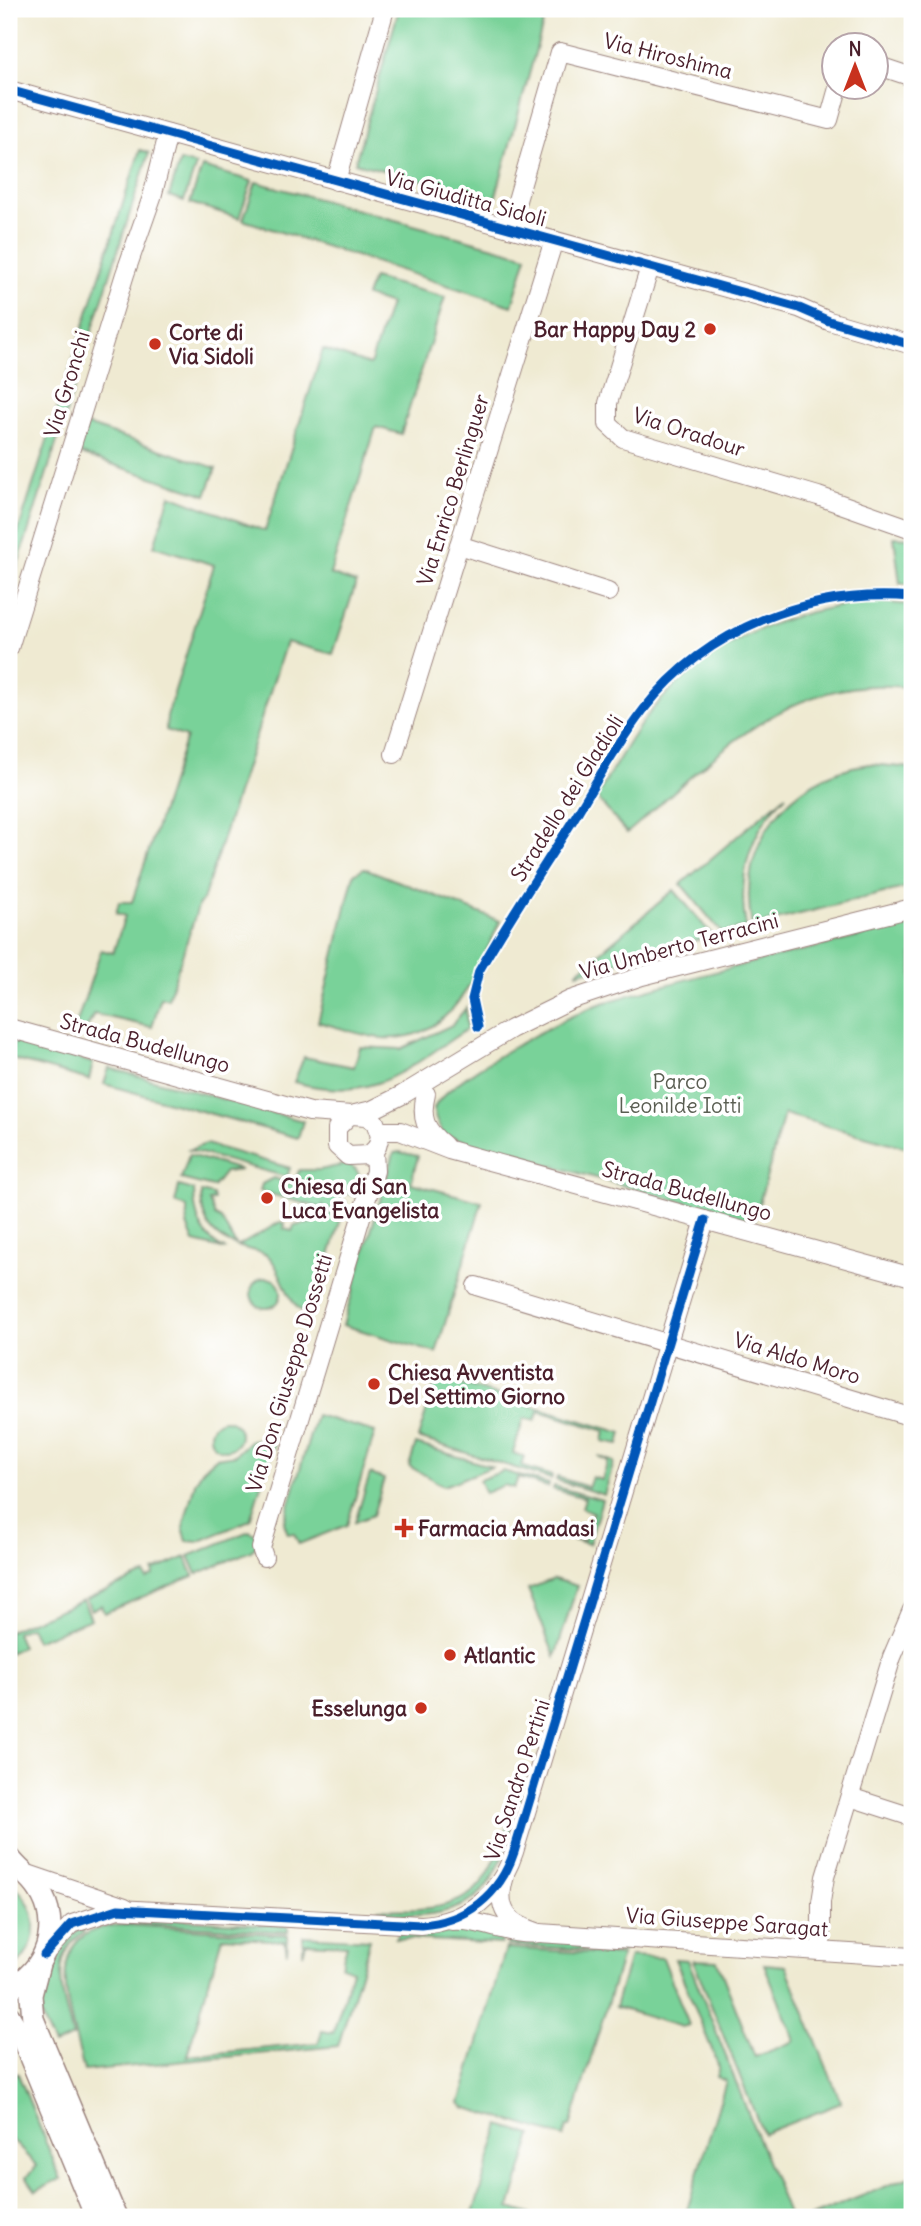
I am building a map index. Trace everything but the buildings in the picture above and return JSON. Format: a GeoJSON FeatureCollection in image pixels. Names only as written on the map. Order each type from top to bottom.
{"type":"FeatureCollection","features":[{"type":"Feature","properties":{"kind":"main road"},"geometry":{"type":"LineString","coordinates":[[13,1864],[41,1892],[49,1912],[50,1934],[31,1996],[33,2019],[116,2217]]}},
{"type":"Feature","properties":{"kind":"main road"},"geometry":{"type":"LineString","coordinates":[[9,1988],[24,1980],[41,1959]]}},
{"type":"Feature","properties":{"kind":"main road"},"geometry":{"type":"LineString","coordinates":[[9,2016],[23,2040],[96,2217]]}},
{"type":"Feature","properties":{"kind":"street"},"geometry":{"type":"LineString","coordinates":[[336,181],[385,9]]}},
{"type":"Feature","properties":{"kind":"street","name":"Via Hiroshima"},"geometry":{"type":"LineString","coordinates":[[509,228],[560,52],[830,120],[834,102]]}},
{"type":"Feature","properties":{"kind":"street"},"geometry":{"type":"LineString","coordinates":[[890,70],[912,77]]}},
{"type":"Feature","properties":{"kind":"street","name":"Via Giuditta Sidoli"},"geometry":{"type":"LineString","coordinates":[[9,90],[799,308],[835,313],[912,334]]}},
{"type":"Feature","properties":{"kind":"street","name":"Via Gronchi"},"geometry":{"type":"LineString","coordinates":[[9,648],[125,274],[152,197],[167,134]]}},
{"type":"Feature","properties":{"kind":"street","name":"Via Enrico Berlinguer"},"geometry":{"type":"LineString","coordinates":[[394,754],[554,240]]}},
{"type":"Feature","properties":{"kind":"street","name":"Via Oradour"},"geometry":{"type":"LineString","coordinates":[[650,267],[608,403],[608,424],[623,438],[818,496],[912,529]]}},
{"type":"Feature","properties":{"kind":"street","name":"Via Giuditta Sidoli"},"geometry":{"type":"LineString","coordinates":[[799,308],[829,321],[912,345]]}},
{"type":"Feature","properties":{"kind":"street"},"geometry":{"type":"LineString","coordinates":[[459,545],[608,592]]}},
{"type":"Feature","properties":{"kind":"street","name":"Via Umberto Terracini"},"geometry":{"type":"LineString","coordinates":[[352,1115],[372,1110],[402,1095],[527,1020],[610,986],[912,908]]}},
{"type":"Feature","properties":{"kind":"street","name":"Strada Budellungo"},"geometry":{"type":"LineString","coordinates":[[9,1028],[310,1112],[371,1119],[377,1140]]}},
{"type":"Feature","properties":{"kind":"street","name":"Via Umberto Terracini"},"geometry":{"type":"LineString","coordinates":[[377,1140],[384,1118],[448,1078],[469,1055]]}},
{"type":"Feature","properties":{"kind":"street"},"geometry":{"type":"LineString","coordinates":[[426,1094],[423,1107],[425,1127],[449,1150]]}},
{"type":"Feature","properties":{"kind":"street","name":"Strada Budellungo"},"geometry":{"type":"LineString","coordinates":[[310,1112],[335,1134],[340,1150],[356,1158],[377,1140],[421,1141],[912,1277]]}},
{"type":"Feature","properties":{"kind":"street"},"geometry":{"type":"LineString","coordinates":[[335,1134],[339,1123],[352,1115]]}},
{"type":"Feature","properties":{"kind":"street","name":"Via Don Giuseppe Dossetti"},"geometry":{"type":"LineString","coordinates":[[264,1557],[261,1548],[375,1171],[377,1140]]}},
{"type":"Feature","properties":{"kind":"street"},"geometry":{"type":"LineString","coordinates":[[356,1158],[364,1171],[364,1202]]}},
{"type":"Feature","properties":{"kind":"street","name":"Via Sandro Pertini"},"geometry":{"type":"LineString","coordinates":[[41,1959],[72,1924],[96,1914],[128,1908],[415,1925],[442,1923],[482,1903],[506,1872],[705,1220]]}},
{"type":"Feature","properties":{"kind":"street","name":"Via Aldo Moro"},"geometry":{"type":"LineString","coordinates":[[477,1286],[912,1417]]}},
{"type":"Feature","properties":{"kind":"street"},"geometry":{"type":"LineString","coordinates":[[821,1951],[822,1891],[892,1657],[912,1610]]}},
{"type":"Feature","properties":{"kind":"street"},"geometry":{"type":"LineString","coordinates":[[850,1797],[912,1816]]}},
{"type":"Feature","properties":{"kind":"street","name":"Via Sandro Pertini"},"geometry":{"type":"LineString","coordinates":[[13,1864],[128,1908]]}},
{"type":"Feature","properties":{"kind":"street"},"geometry":{"type":"LineString","coordinates":[[504,1910],[502,1891],[506,1872]]}},
{"type":"Feature","properties":{"kind":"street","name":"Via Giuseppe Saragat"},"geometry":{"type":"LineString","coordinates":[[482,1903],[492,1901],[504,1910],[514,1924],[539,1933]]}},
{"type":"Feature","properties":{"kind":"street"},"geometry":{"type":"LineString","coordinates":[[482,1903],[478,1917],[489,1924]]}},
{"type":"Feature","properties":{"kind":"street","name":"Via Giuseppe Saragat"},"geometry":{"type":"LineString","coordinates":[[442,1923],[463,1920],[489,1924],[519,1935],[539,1933],[912,1957]]}},
{"type":"Feature","properties":{"kind":"green space"},"geometry":{"type":"Polygon","coordinates":[[[399,9],[547,9],[495,199],[355,163],[399,9]]]}},
{"type":"Feature","properties":{"kind":"green space"},"geometry":{"type":"Polygon","coordinates":[[[140,150],[149,153],[9,592],[9,560],[140,150]]]}},
{"type":"Feature","properties":{"kind":"green space"},"geometry":{"type":"Polygon","coordinates":[[[180,161],[196,165],[184,201],[169,196],[180,161]]]}},
{"type":"Feature","properties":{"kind":"green space"},"geometry":{"type":"Polygon","coordinates":[[[202,167],[252,181],[239,218],[190,203],[202,167]]]}},
{"type":"Feature","properties":{"kind":"green space"},"geometry":{"type":"Polygon","coordinates":[[[256,182],[527,256],[512,306],[243,220],[256,182]]]}},
{"type":"Feature","properties":{"kind":"green space"},"geometry":{"type":"Polygon","coordinates":[[[373,278],[445,297],[401,434],[376,427],[330,574],[356,583],[333,654],[286,642],[203,900],[199,904],[168,999],[161,997],[152,1027],[94,1014],[83,1036],[72,1037],[101,950],[113,953],[125,916],[116,913],[119,902],[132,902],[186,737],[166,730],[167,716],[214,565],[154,546],[170,495],[265,531],[323,349],[370,365],[390,304],[366,296],[373,278]]]}},
{"type":"Feature","properties":{"kind":"green space"},"geometry":{"type":"Polygon","coordinates":[[[87,425],[216,468],[206,495],[78,453],[87,425]]]}},
{"type":"Feature","properties":{"kind":"green space"},"geometry":{"type":"Polygon","coordinates":[[[894,537],[912,538],[912,584],[900,584],[894,537]]]}},
{"type":"Feature","properties":{"kind":"green space"},"geometry":{"type":"Polygon","coordinates":[[[879,602],[912,605],[912,688],[868,686],[827,693],[790,707],[755,726],[722,750],[627,833],[596,797],[644,720],[692,671],[719,651],[748,635],[811,612],[879,602]]]}},
{"type":"Feature","properties":{"kind":"green space"},"geometry":{"type":"Polygon","coordinates":[[[869,764],[912,768],[912,886],[752,926],[749,896],[752,868],[760,842],[774,819],[792,799],[814,783],[840,771],[869,764]]]}},
{"type":"Feature","properties":{"kind":"green space"},"geometry":{"type":"Polygon","coordinates":[[[786,795],[763,824],[749,856],[743,891],[746,927],[722,933],[681,884],[786,795]]]}},
{"type":"Feature","properties":{"kind":"green space"},"geometry":{"type":"Polygon","coordinates":[[[364,868],[500,921],[471,983],[459,1001],[444,1017],[427,1029],[406,1037],[374,1037],[318,1022],[354,874],[364,868]]]}},
{"type":"Feature","properties":{"kind":"green space"},"geometry":{"type":"Polygon","coordinates":[[[674,890],[713,936],[577,973],[577,972],[674,890]]]}},
{"type":"Feature","properties":{"kind":"green space","name":"Parco Leonilde Iotti"},"geometry":{"type":"Polygon","coordinates":[[[912,924],[912,1149],[784,1114],[754,1222],[444,1135],[436,1120],[434,1110],[441,1098],[458,1083],[509,1050],[588,1009],[679,981],[912,924]]]}},
{"type":"Feature","properties":{"kind":"green space"},"geometry":{"type":"Polygon","coordinates":[[[466,1008],[467,1029],[406,1070],[387,1079],[368,1086],[346,1089],[322,1088],[294,1082],[304,1057],[354,1067],[360,1047],[401,1049],[452,1025],[466,1008]]]}},
{"type":"Feature","properties":{"kind":"green space"},"geometry":{"type":"Polygon","coordinates":[[[14,1041],[93,1063],[89,1080],[9,1058],[14,1041]]]}},
{"type":"Feature","properties":{"kind":"green space"},"geometry":{"type":"Polygon","coordinates":[[[109,1068],[303,1121],[298,1138],[104,1084],[109,1068]]]}},
{"type":"Feature","properties":{"kind":"green space"},"geometry":{"type":"Polygon","coordinates":[[[206,1144],[290,1168],[287,1177],[189,1150],[206,1144]]]}},
{"type":"Feature","properties":{"kind":"green space"},"geometry":{"type":"Polygon","coordinates":[[[394,1153],[418,1156],[411,1183],[482,1202],[436,1353],[343,1325],[394,1153]]]}},
{"type":"Feature","properties":{"kind":"green space"},"geometry":{"type":"Polygon","coordinates":[[[189,1155],[241,1170],[225,1172],[213,1187],[181,1179],[189,1155]]]}},
{"type":"Feature","properties":{"kind":"green space"},"geometry":{"type":"Polygon","coordinates":[[[347,1164],[356,1169],[360,1178],[359,1197],[296,1179],[299,1170],[320,1170],[347,1164]]]}},
{"type":"Feature","properties":{"kind":"green space"},"geometry":{"type":"Polygon","coordinates":[[[273,1178],[342,1198],[346,1202],[313,1313],[309,1316],[295,1305],[269,1257],[238,1246],[280,1222],[285,1223],[284,1229],[292,1231],[294,1226],[315,1222],[322,1210],[336,1216],[337,1211],[323,1208],[323,1205],[321,1208],[260,1191],[262,1184],[273,1178]]]}},
{"type":"Feature","properties":{"kind":"green space"},"geometry":{"type":"Polygon","coordinates":[[[179,1186],[194,1190],[195,1208],[205,1233],[210,1240],[226,1250],[194,1242],[187,1225],[187,1207],[175,1203],[179,1186]]]}},
{"type":"Feature","properties":{"kind":"green space"},"geometry":{"type":"Polygon","coordinates":[[[201,1192],[213,1195],[214,1200],[209,1201],[215,1216],[221,1219],[236,1246],[221,1238],[208,1225],[201,1192]]]}},
{"type":"Feature","properties":{"kind":"green space"},"geometry":{"type":"Polygon","coordinates":[[[266,1278],[277,1282],[281,1293],[277,1304],[266,1308],[255,1304],[251,1293],[255,1282],[266,1278]]]}},
{"type":"Feature","properties":{"kind":"green space"},"geometry":{"type":"Polygon","coordinates":[[[437,1377],[622,1433],[619,1444],[603,1441],[605,1431],[539,1411],[535,1421],[524,1418],[513,1453],[524,1457],[521,1466],[552,1476],[551,1479],[418,1438],[437,1377]]]}},
{"type":"Feature","properties":{"kind":"green space"},"geometry":{"type":"Polygon","coordinates":[[[316,1415],[375,1432],[347,1525],[299,1544],[294,1533],[288,1534],[284,1523],[316,1415]]]}},
{"type":"Feature","properties":{"kind":"green space"},"geometry":{"type":"Polygon","coordinates":[[[225,1420],[236,1424],[240,1435],[236,1446],[225,1450],[214,1446],[210,1435],[214,1424],[225,1420]]]}},
{"type":"Feature","properties":{"kind":"green space"},"geometry":{"type":"Polygon","coordinates":[[[270,1438],[274,1444],[250,1520],[198,1542],[187,1541],[183,1527],[195,1483],[203,1469],[216,1458],[235,1455],[251,1440],[270,1438]]]}},
{"type":"Feature","properties":{"kind":"green space"},"geometry":{"type":"Polygon","coordinates":[[[416,1444],[492,1467],[444,1486],[409,1466],[416,1444]]]}},
{"type":"Feature","properties":{"kind":"green space"},"geometry":{"type":"Polygon","coordinates":[[[598,1456],[614,1462],[604,1495],[556,1480],[557,1477],[588,1487],[592,1477],[602,1480],[608,1461],[598,1456]]]}},
{"type":"Feature","properties":{"kind":"green space"},"geometry":{"type":"Polygon","coordinates":[[[503,1471],[549,1484],[548,1487],[518,1478],[514,1488],[504,1485],[485,1493],[479,1480],[503,1471]]]}},
{"type":"Feature","properties":{"kind":"green space"},"geometry":{"type":"Polygon","coordinates":[[[370,1474],[384,1479],[373,1515],[355,1522],[370,1474]]]}},
{"type":"Feature","properties":{"kind":"green space"},"geometry":{"type":"Polygon","coordinates":[[[554,1486],[602,1500],[589,1544],[573,1540],[584,1541],[593,1512],[582,1508],[585,1498],[553,1489],[554,1486]]]}},
{"type":"Feature","properties":{"kind":"green space"},"geometry":{"type":"Polygon","coordinates":[[[249,1531],[257,1535],[256,1546],[251,1551],[197,1574],[189,1556],[249,1531]]]}},
{"type":"Feature","properties":{"kind":"green space"},"geometry":{"type":"Polygon","coordinates":[[[186,1557],[193,1576],[104,1613],[101,1605],[91,1610],[86,1599],[145,1574],[147,1579],[154,1575],[153,1571],[186,1557]]]}},
{"type":"Feature","properties":{"kind":"green space"},"geometry":{"type":"Polygon","coordinates":[[[554,1579],[577,1586],[555,1657],[528,1589],[554,1579]]]}},
{"type":"Feature","properties":{"kind":"green space"},"geometry":{"type":"Polygon","coordinates":[[[83,1600],[91,1619],[36,1641],[30,1627],[16,1633],[22,1647],[9,1653],[9,1631],[83,1600]]]}},
{"type":"Feature","properties":{"kind":"green space"},"geometry":{"type":"Polygon","coordinates":[[[518,1792],[522,1798],[503,1857],[492,1878],[479,1894],[463,1905],[441,1912],[377,1915],[378,1909],[441,1906],[462,1899],[478,1887],[499,1850],[518,1792]]]}},
{"type":"Feature","properties":{"kind":"green space"},"geometry":{"type":"Polygon","coordinates":[[[9,1882],[28,1903],[34,1927],[28,1951],[9,1971],[9,1882]]]}},
{"type":"Feature","properties":{"kind":"green space"},"geometry":{"type":"Polygon","coordinates":[[[117,1916],[288,1926],[288,1932],[117,1922],[117,1916]]]}},
{"type":"Feature","properties":{"kind":"green space"},"geometry":{"type":"Polygon","coordinates":[[[126,1925],[288,1935],[287,1953],[285,1941],[222,1937],[187,2056],[318,2043],[322,2031],[333,2033],[352,1970],[341,1966],[347,1945],[306,1943],[303,1954],[303,1936],[370,1940],[338,2046],[84,2071],[67,2001],[69,1957],[79,1940],[97,1929],[126,1925]]]}},
{"type":"Feature","properties":{"kind":"green space"},"geometry":{"type":"Polygon","coordinates":[[[81,1927],[84,1932],[72,1942],[62,1967],[63,1995],[73,2037],[54,2045],[40,2013],[42,1986],[58,1954],[81,1927]]]}},
{"type":"Feature","properties":{"kind":"green space"},"geometry":{"type":"Polygon","coordinates":[[[454,1928],[503,1936],[501,1944],[395,1938],[399,1932],[428,1933],[454,1928]]]}},
{"type":"Feature","properties":{"kind":"green space"},"geometry":{"type":"Polygon","coordinates":[[[510,1938],[625,1946],[623,1952],[507,1945],[510,1938]]]}},
{"type":"Feature","properties":{"kind":"green space"},"geometry":{"type":"Polygon","coordinates":[[[506,1948],[622,1955],[570,2127],[567,2127],[564,2137],[464,2107],[460,2103],[506,1948]]]}},
{"type":"Feature","properties":{"kind":"green space"},"geometry":{"type":"Polygon","coordinates":[[[630,1956],[663,1958],[689,2025],[682,2027],[615,2007],[630,1956]]]}},
{"type":"Feature","properties":{"kind":"green space"},"geometry":{"type":"Polygon","coordinates":[[[675,1959],[688,1960],[789,2217],[685,2217],[726,2081],[716,2077],[719,2067],[675,1959]]]}},
{"type":"Feature","properties":{"kind":"green space"},"geometry":{"type":"Polygon","coordinates":[[[693,1960],[717,1961],[755,2057],[795,2041],[764,1964],[786,1966],[841,2103],[763,2134],[693,1960]]]}},
{"type":"Feature","properties":{"kind":"green space"},"geometry":{"type":"Polygon","coordinates":[[[18,2074],[61,2179],[36,2191],[26,2177],[37,2166],[9,2137],[9,2075],[18,2074]]]}},
{"type":"Feature","properties":{"kind":"green space"},"geometry":{"type":"Polygon","coordinates":[[[500,2125],[532,2135],[510,2208],[539,2217],[472,2217],[500,2125]]]}},
{"type":"Feature","properties":{"kind":"green space"},"geometry":{"type":"Polygon","coordinates":[[[912,2176],[912,2217],[809,2217],[912,2176]]]}},
{"type":"Feature","properties":{"kind":"cycle path"},"geometry":{"type":"LineString","coordinates":[[9,90],[799,308],[829,321],[912,345]]}},
{"type":"Feature","properties":{"kind":"cycle path","name":"Stradello dei Gladioli"},"geometry":{"type":"LineString","coordinates":[[478,1027],[472,999],[479,971],[606,764],[644,709],[669,681],[698,656],[764,619],[799,607],[836,599],[912,597]]}},
{"type":"Feature","properties":{"kind":"cycle path"},"geometry":{"type":"LineString","coordinates":[[44,1955],[72,1924],[118,1909],[421,1925],[437,1923],[467,1912],[490,1893],[500,1881],[514,1852],[705,1220]]}},
{"type":"Feature","properties":{"kind":"place","name":"Bar Happy Day 2"},"geometry":{"type":"Point","coordinates":[710,329]}},
{"type":"Feature","properties":{"kind":"place","name":"Corte di Via Sidoli"},"geometry":{"type":"Point","coordinates":[155,344]}},
{"type":"Feature","properties":{"kind":"place","name":"Chiesa di San Luca Evangelista"},"geometry":{"type":"Point","coordinates":[267,1198]}},
{"type":"Feature","properties":{"kind":"place","name":"Chiesa Avventista Del Settimo Giorno"},"geometry":{"type":"Point","coordinates":[374,1384]}},
{"type":"Feature","properties":{"kind":"place","name":"Farmacia Amadasi"},"geometry":{"type":"Point","coordinates":[404,1528]}},
{"type":"Feature","properties":{"kind":"place","name":"Atlantic"},"geometry":{"type":"Point","coordinates":[450,1655]}},
{"type":"Feature","properties":{"kind":"place","name":"Esselunga"},"geometry":{"type":"Point","coordinates":[421,1708]}}]}
